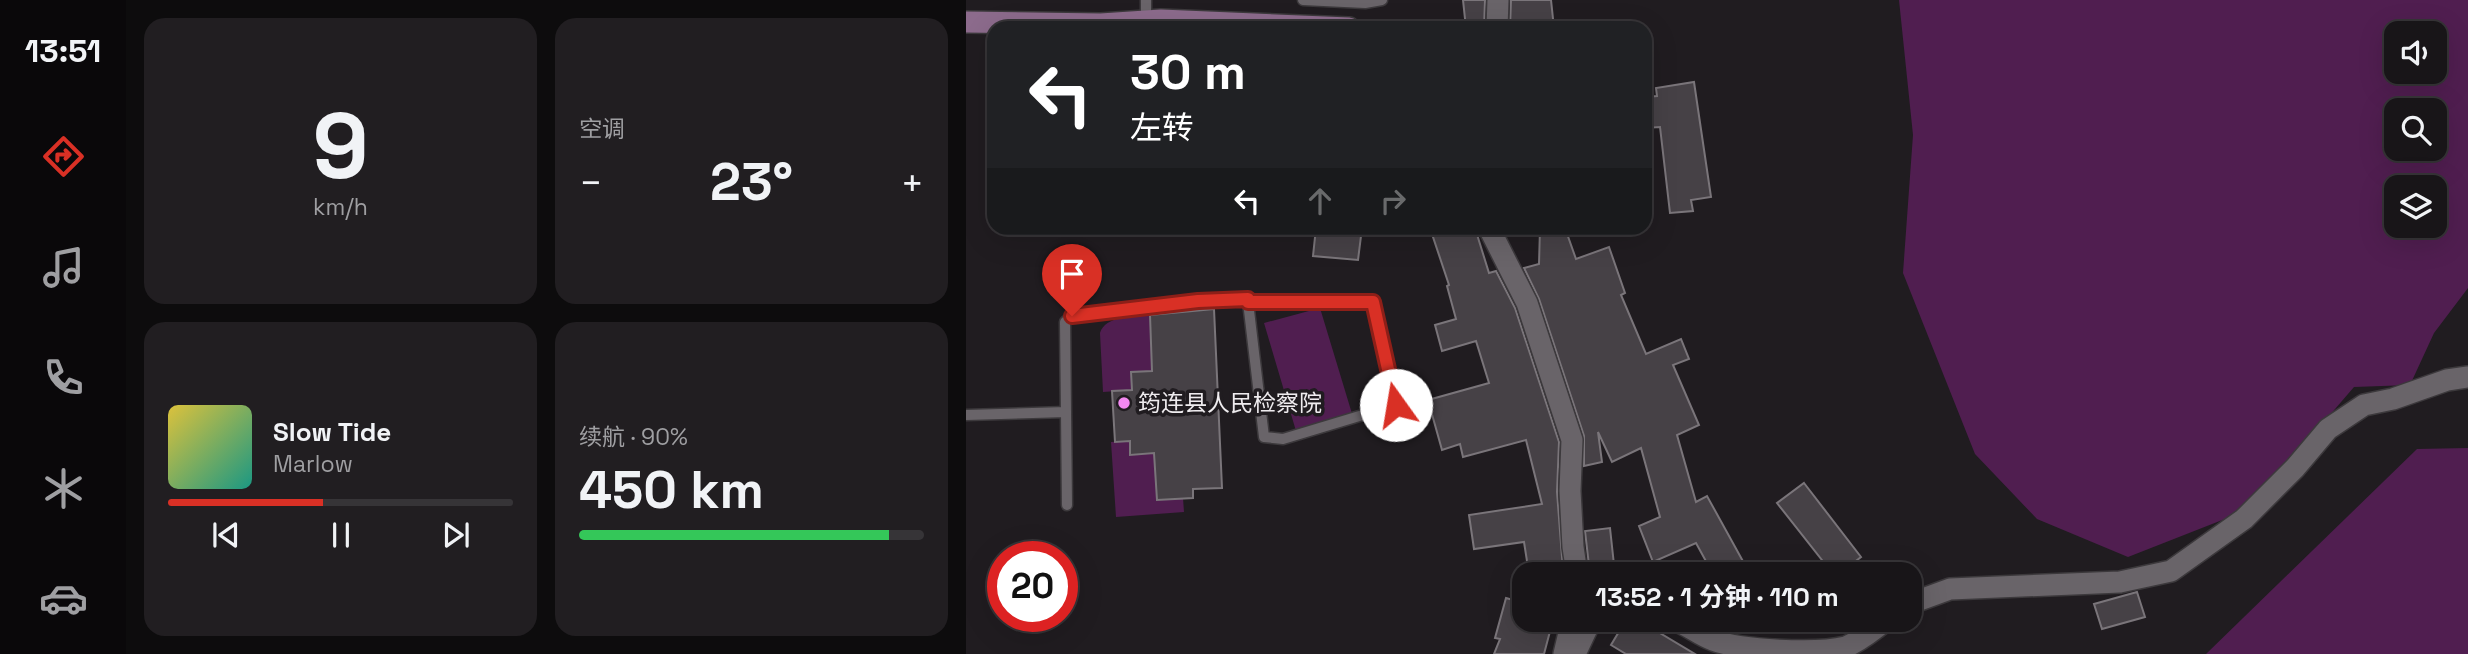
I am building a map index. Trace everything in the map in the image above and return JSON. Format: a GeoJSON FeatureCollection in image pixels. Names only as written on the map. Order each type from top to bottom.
{"type":"FeatureCollection","features":[{"type":"Feature","properties":{"kind":"street"},"geometry":{"type":"LineString","coordinates":[[1497,21],[1498,0]]}},
{"type":"Feature","properties":{"kind":"street"},"geometry":{"type":"LineString","coordinates":[[1111,21],[1146,11],[1239,21]]}},
{"type":"Feature","properties":{"kind":"street"},"geometry":{"type":"LineString","coordinates":[[966,22],[987,22]]}},
{"type":"Feature","properties":{"kind":"street"},"geometry":{"type":"LineString","coordinates":[[1493,235],[1527,303],[1572,440],[1570,491],[1575,562]]}},
{"type":"Feature","properties":{"kind":"street"},"geometry":{"type":"LineString","coordinates":[[1922,599],[1950,589],[2120,582],[2171,570],[2244,519],[2295,468],[2328,429],[2364,405],[2393,399],[2447,380],[2468,377]]}},
{"type":"Feature","properties":{"kind":"street"},"geometry":{"type":"LineString","coordinates":[[1564,654],[1569,632]]}},
{"type":"Feature","properties":{"kind":"street"},"geometry":{"type":"LineString","coordinates":[[1575,654],[1585,632]]}},
{"type":"Feature","properties":{"kind":"street"},"geometry":{"type":"LineString","coordinates":[[1698,632],[1712,639],[1756,650],[1804,652],[1845,648],[1872,632]]}},
{"type":"Feature","properties":{"kind":"lane"},"geometry":{"type":"LineString","coordinates":[[1303,0],[1365,3],[1382,0]]}},
{"type":"Feature","properties":{"kind":"lane"},"geometry":{"type":"LineString","coordinates":[[1067,505],[1065,322],[1072,316],[1198,301],[1248,299],[1248,302],[1264,437],[1283,439],[1396,405],[1373,302],[1248,302]]}},
{"type":"Feature","properties":{"kind":"lane"},"geometry":{"type":"LineString","coordinates":[[966,415],[1066,412]]}},
{"type":"Feature","properties":{"kind":"shaded area"},"geometry":{"type":"Polygon","coordinates":[[[1899,0],[2468,0],[2468,288],[2434,333],[2410,385],[2354,387],[2298,452],[2235,515],[2128,557],[2037,519],[1975,454],[1903,273],[1913,135],[1899,0]]]}},
{"type":"Feature","properties":{"kind":"shaded area"},"geometry":{"type":"Polygon","coordinates":[[[1320,308],[1353,417],[1296,431],[1264,323],[1320,308]]]}},
{"type":"Feature","properties":{"kind":"shaded area"},"geometry":{"type":"Polygon","coordinates":[[[1150,312],[1151,334],[1163,334],[1165,376],[1132,390],[1103,392],[1100,333],[1103,327],[1114,320],[1150,312]]]}},
{"type":"Feature","properties":{"kind":"shaded area"},"geometry":{"type":"Polygon","coordinates":[[[1130,441],[1130,454],[1156,453],[1157,499],[1183,498],[1184,512],[1116,517],[1111,442],[1130,441]]]}},
{"type":"Feature","properties":{"kind":"shaded area"},"geometry":{"type":"Polygon","coordinates":[[[2468,448],[2468,654],[2206,654],[2417,449],[2468,448]]]}},
{"type":"Feature","properties":{"kind":"building"},"geometry":{"type":"Polygon","coordinates":[[[1463,0],[1485,0],[1484,21],[1465,21],[1463,0]]]}},
{"type":"Feature","properties":{"kind":"building"},"geometry":{"type":"Polygon","coordinates":[[[1511,0],[1551,0],[1553,21],[1510,21],[1511,0]]]}},
{"type":"Feature","properties":{"kind":"building"},"geometry":{"type":"Polygon","coordinates":[[[1694,82],[1711,197],[1691,200],[1693,211],[1670,213],[1660,127],[1652,128],[1652,96],[1657,96],[1656,88],[1694,82]]]}},
{"type":"Feature","properties":{"kind":"building"},"geometry":{"type":"Polygon","coordinates":[[[1315,235],[1361,235],[1358,260],[1313,256],[1315,235]]]}},
{"type":"Feature","properties":{"kind":"building"},"geometry":{"type":"Polygon","coordinates":[[[1432,235],[1477,235],[1489,273],[1496,271],[1515,308],[1559,442],[1557,492],[1562,562],[1527,562],[1524,542],[1474,549],[1469,515],[1542,504],[1526,440],[1463,457],[1460,444],[1442,450],[1428,400],[1489,383],[1476,341],[1442,351],[1435,325],[1456,319],[1447,286],[1449,285],[1432,235]]]}},
{"type":"Feature","properties":{"kind":"building"},"geometry":{"type":"Polygon","coordinates":[[[1540,235],[1567,235],[1576,259],[1609,247],[1625,293],[1621,295],[1646,354],[1681,339],[1689,359],[1673,365],[1699,425],[1677,435],[1696,502],[1707,496],[1743,562],[1706,562],[1696,543],[1653,562],[1639,526],[1660,517],[1641,448],[1612,462],[1598,432],[1602,462],[1584,466],[1584,436],[1539,299],[1524,268],[1539,264],[1540,235]]]}},
{"type":"Feature","properties":{"kind":"building"},"geometry":{"type":"Polygon","coordinates":[[[1214,309],[1222,488],[1193,489],[1193,498],[1157,500],[1154,453],[1130,455],[1130,441],[1115,442],[1112,391],[1132,390],[1131,372],[1152,371],[1150,315],[1214,309]]]}},
{"type":"Feature","properties":{"kind":"building"},"geometry":{"type":"Polygon","coordinates":[[[1804,483],[1861,557],[1855,562],[1824,562],[1777,503],[1804,483]]]}},
{"type":"Feature","properties":{"kind":"building"},"geometry":{"type":"Polygon","coordinates":[[[1610,528],[1614,562],[1589,562],[1585,531],[1610,528]]]}},
{"type":"Feature","properties":{"kind":"building"},"geometry":{"type":"Polygon","coordinates":[[[2137,592],[2145,617],[2102,629],[2094,604],[2137,592]]]}},
{"type":"Feature","properties":{"kind":"building"},"geometry":{"type":"Polygon","coordinates":[[[1506,598],[1512,600],[1512,632],[1550,632],[1544,654],[1494,654],[1500,639],[1495,638],[1506,598]]]}},
{"type":"Feature","properties":{"kind":"building"},"geometry":{"type":"Polygon","coordinates":[[[1619,632],[1658,632],[1695,654],[1626,654],[1611,645],[1619,632]]]}},
{"type":"Feature","properties":{"kind":"place","name":"筠连县人民检察院"},"geometry":{"type":"Point","coordinates":[1124,403]}},
{"type":"Feature","properties":{"kind":"route"},"geometry":{"type":"LineString","coordinates":[[1072,316],[1198,301],[1248,299],[1248,302],[1373,302],[1396,405]]}}]}
